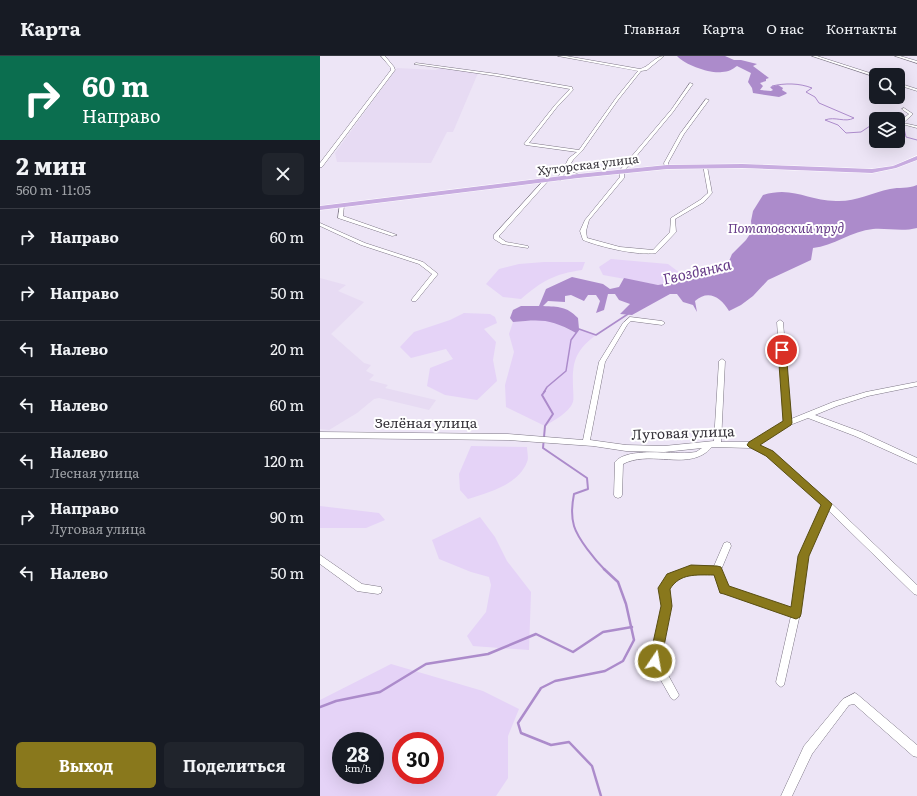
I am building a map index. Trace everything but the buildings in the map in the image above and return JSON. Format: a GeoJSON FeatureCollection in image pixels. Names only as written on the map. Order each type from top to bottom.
{"type":"FeatureCollection","features":[{"type":"Feature","properties":{"kind":"main road","name":"Хуторская улица"},"geometry":{"type":"LineString","coordinates":[[320,208],[578,176],[667,167],[742,166],[872,172],[894,167],[917,158]]}},
{"type":"Feature","properties":{"kind":"street"},"geometry":{"type":"LineString","coordinates":[[320,166],[393,70],[394,68],[383,56]]}},
{"type":"Feature","properties":{"kind":"street"},"geometry":{"type":"LineString","coordinates":[[560,56],[640,70],[646,69],[662,56]]}},
{"type":"Feature","properties":{"kind":"street"},"geometry":{"type":"LineString","coordinates":[[814,56],[869,74]]}},
{"type":"Feature","properties":{"kind":"street"},"geometry":{"type":"LineString","coordinates":[[897,56],[917,62]]}},
{"type":"Feature","properties":{"kind":"street"},"geometry":{"type":"LineString","coordinates":[[416,64],[490,74],[571,88],[572,89],[556,106],[526,144],[580,151]]}},
{"type":"Feature","properties":{"kind":"street"},"geometry":{"type":"LineString","coordinates":[[559,179],[571,159],[580,151],[617,99],[640,70]]}},
{"type":"Feature","properties":{"kind":"street"},"geometry":{"type":"LineString","coordinates":[[691,84],[672,111],[622,171],[622,177],[587,220],[584,225],[585,239],[592,242],[652,252],[659,249],[673,232],[673,219],[710,193],[705,166]]}},
{"type":"Feature","properties":{"kind":"street"},"geometry":{"type":"LineString","coordinates":[[905,86],[917,90]]}},
{"type":"Feature","properties":{"kind":"street"},"geometry":{"type":"LineString","coordinates":[[667,167],[666,163],[671,152],[707,100]]}},
{"type":"Feature","properties":{"kind":"street"},"geometry":{"type":"LineString","coordinates":[[904,109],[911,114],[900,123],[917,127]]}},
{"type":"Feature","properties":{"kind":"street"},"geometry":{"type":"LineString","coordinates":[[564,170],[578,176]]}},
{"type":"Feature","properties":{"kind":"street"},"geometry":{"type":"LineString","coordinates":[[526,247],[504,243],[496,238],[496,236],[546,180]]}},
{"type":"Feature","properties":{"kind":"street"},"geometry":{"type":"LineString","coordinates":[[342,205],[340,217],[394,235]]}},
{"type":"Feature","properties":{"kind":"street"},"geometry":{"type":"LineString","coordinates":[[320,224],[363,244],[421,263],[435,274],[414,300]]}},
{"type":"Feature","properties":{"kind":"street"},"geometry":{"type":"LineString","coordinates":[[586,443],[602,362],[625,324],[630,319],[662,323]]}},
{"type":"Feature","properties":{"kind":"street"},"geometry":{"type":"LineString","coordinates":[[780,322],[788,423]]}},
{"type":"Feature","properties":{"kind":"street"},"geometry":{"type":"LineString","coordinates":[[618,495],[619,462],[625,458],[636,456],[677,457],[700,453],[714,444],[722,362]]}},
{"type":"Feature","properties":{"kind":"street","name":"Луговая улица"},"geometry":{"type":"LineString","coordinates":[[556,440],[626,448],[664,449],[714,444],[752,445],[788,423],[836,404],[868,394],[917,384]]}},
{"type":"Feature","properties":{"kind":"street"},"geometry":{"type":"LineString","coordinates":[[808,415],[858,434],[917,461]]}},
{"type":"Feature","properties":{"kind":"street","name":"Зелёная улица"},"geometry":{"type":"LineString","coordinates":[[320,435],[488,436],[556,440]]}},
{"type":"Feature","properties":{"kind":"street"},"geometry":{"type":"LineString","coordinates":[[752,445],[769,453],[827,504],[917,591]]}},
{"type":"Feature","properties":{"kind":"street"},"geometry":{"type":"LineString","coordinates":[[780,682],[796,614],[803,556],[827,504]]}},
{"type":"Feature","properties":{"kind":"street"},"geometry":{"type":"LineString","coordinates":[[727,546],[717,570],[724,589],[796,614]]}},
{"type":"Feature","properties":{"kind":"street"},"geometry":{"type":"LineString","coordinates":[[320,559],[360,588],[378,590]]}},
{"type":"Feature","properties":{"kind":"street"},"geometry":{"type":"LineString","coordinates":[[674,695],[655,661],[666,606],[664,588],[671,577],[691,570],[717,570]]}},
{"type":"Feature","properties":{"kind":"street"},"geometry":{"type":"LineString","coordinates":[[786,796],[808,750],[846,702],[855,698],[917,752]]}},
{"type":"Feature","properties":{"kind":"shaded area"},"geometry":{"type":"Polygon","coordinates":[[[440,67],[478,73],[453,132],[447,132],[431,163],[337,162],[335,153],[397,68],[436,70],[440,67]]]}},
{"type":"Feature","properties":{"kind":"shaded area"},"geometry":{"type":"Polygon","coordinates":[[[611,259],[668,264],[688,279],[658,285],[603,275],[599,267],[611,259]]]}},
{"type":"Feature","properties":{"kind":"shaded area"},"geometry":{"type":"Polygon","coordinates":[[[544,262],[585,262],[582,270],[549,279],[535,287],[521,299],[503,297],[486,284],[499,269],[519,264],[544,262]]]}},
{"type":"Feature","properties":{"kind":"shaded area"},"geometry":{"type":"Polygon","coordinates":[[[320,278],[346,285],[338,291],[364,302],[331,334],[364,363],[371,365],[366,371],[374,375],[369,380],[388,385],[385,388],[436,400],[429,410],[379,398],[374,399],[357,413],[329,430],[320,429],[320,278]]]}},
{"type":"Feature","properties":{"kind":"shaded area"},"geometry":{"type":"Polygon","coordinates":[[[464,313],[490,314],[495,317],[497,323],[484,329],[496,342],[493,360],[497,381],[477,400],[445,395],[427,386],[430,368],[453,359],[446,349],[411,358],[400,347],[414,332],[450,320],[464,313]]]}},
{"type":"Feature","properties":{"kind":"shaded area"},"geometry":{"type":"Polygon","coordinates":[[[540,320],[552,321],[576,333],[579,329],[596,335],[589,340],[577,357],[573,370],[573,402],[571,406],[561,416],[545,426],[506,407],[505,385],[514,352],[509,334],[513,322],[540,320]]]}},
{"type":"Feature","properties":{"kind":"shaded area"},"geometry":{"type":"Polygon","coordinates":[[[471,446],[527,447],[528,460],[523,470],[510,482],[494,490],[468,499],[460,490],[459,474],[471,446]]]}},
{"type":"Feature","properties":{"kind":"shaded area"},"geometry":{"type":"Polygon","coordinates":[[[320,506],[379,513],[385,520],[366,528],[320,528],[320,506]]]}},
{"type":"Feature","properties":{"kind":"shaded area"},"geometry":{"type":"Polygon","coordinates":[[[480,517],[495,537],[507,561],[531,592],[529,650],[473,646],[467,636],[486,612],[491,585],[489,577],[471,572],[439,559],[432,540],[480,517]]]}},
{"type":"Feature","properties":{"kind":"shaded area"},"geometry":{"type":"Polygon","coordinates":[[[391,664],[483,691],[519,709],[508,736],[508,778],[496,796],[320,796],[320,700],[391,664]]]}},
{"type":"Feature","properties":{"kind":"water"},"geometry":{"type":"Polygon","coordinates":[[[677,56],[725,56],[734,60],[757,64],[753,66],[769,78],[760,83],[763,86],[760,90],[771,91],[773,90],[770,87],[778,85],[787,93],[779,97],[753,93],[748,82],[751,73],[737,66],[726,71],[711,72],[692,66],[677,56]]]}},
{"type":"Feature","properties":{"kind":"water","name":"Потаповский пруд"},"geometry":{"type":"Polygon","coordinates":[[[917,185],[917,228],[906,230],[865,230],[820,247],[813,248],[811,260],[768,280],[753,296],[741,305],[729,311],[722,302],[714,296],[709,295],[700,297],[695,301],[697,312],[693,305],[683,302],[677,294],[670,294],[632,315],[620,314],[630,304],[619,300],[615,294],[608,294],[604,310],[596,313],[600,301],[596,295],[588,295],[584,301],[571,295],[565,296],[565,302],[548,301],[543,306],[566,309],[574,314],[578,318],[579,329],[576,333],[560,325],[546,321],[532,320],[513,322],[510,318],[513,310],[521,306],[539,306],[546,289],[572,277],[603,284],[610,289],[619,287],[624,278],[658,285],[724,273],[732,254],[746,240],[752,231],[751,221],[753,211],[763,195],[783,192],[817,199],[843,201],[856,199],[890,189],[917,185]]]}},
{"type":"Feature","properties":{"kind":"waterway","name":"Гвоздянка"},"geometry":{"type":"LineString","coordinates":[[772,88],[772,86],[782,84],[797,84],[812,88],[806,92],[815,97],[819,103],[854,118],[847,120],[825,120],[838,125],[846,133],[861,132],[869,127]]}},
{"type":"Feature","properties":{"kind":"waterway","name":"Гвоздянка"},"geometry":{"type":"LineString","coordinates":[[905,132],[906,137],[917,140]]}},
{"type":"Feature","properties":{"kind":"waterway","name":"Гвоздянка"},"geometry":{"type":"LineString","coordinates":[[544,392],[547,387],[566,371],[571,340],[579,329],[596,335],[628,314]]}},
{"type":"Feature","properties":{"kind":"waterway","name":"Гвоздянка"},"geometry":{"type":"LineString","coordinates":[[545,391],[542,395],[553,414],[545,426],[543,448],[587,478],[588,489],[574,494],[572,510],[573,522],[583,543],[605,570]]}},
{"type":"Feature","properties":{"kind":"waterway","name":"Гвоздянка"},"geometry":{"type":"LineString","coordinates":[[605,570],[618,582],[626,604],[631,627]]}},
{"type":"Feature","properties":{"kind":"waterway"},"geometry":{"type":"LineString","coordinates":[[320,707],[336,701],[380,692],[426,664],[488,654],[536,634],[573,652],[603,632],[631,627]]}},
{"type":"Feature","properties":{"kind":"waterway","name":"Гвоздянка"},"geometry":{"type":"LineString","coordinates":[[601,796],[592,766],[569,742],[551,745],[521,733],[518,723],[541,688],[555,681],[605,671],[623,661],[634,640],[631,627]]}},
{"type":"Feature","properties":{"kind":"route"},"geometry":{"type":"LineString","coordinates":[[655,661],[666,606],[664,588],[671,577],[691,570],[717,570],[724,589],[796,614],[803,556],[827,504],[769,453],[752,445],[788,423],[782,350]]}}]}
